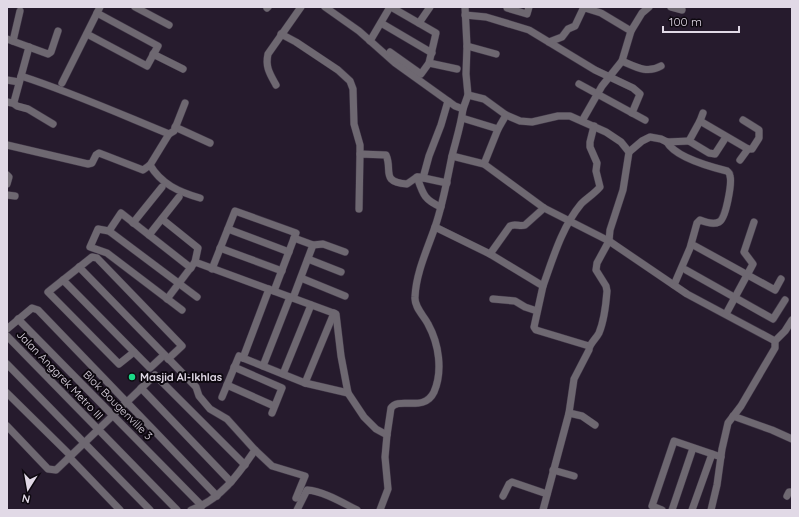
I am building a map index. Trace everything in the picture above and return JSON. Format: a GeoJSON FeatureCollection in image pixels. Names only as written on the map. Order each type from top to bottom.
{"type":"FeatureCollection","features":[{"type":"Feature","properties":{"kind":"street"},"geometry":{"type":"LineString","coordinates":[[135,7],[169,25]]}},
{"type":"Feature","properties":{"kind":"street"},"geometry":{"type":"LineString","coordinates":[[276,85],[267,68],[266,61],[268,54],[301,7]]}},
{"type":"Feature","properties":{"kind":"street"},"geometry":{"type":"LineString","coordinates":[[325,7],[359,31],[371,40],[395,57],[421,74],[429,63],[436,33],[391,7],[371,40]]}},
{"type":"Feature","properties":{"kind":"street"},"geometry":{"type":"LineString","coordinates":[[419,23],[430,7]]}},
{"type":"Feature","properties":{"kind":"street"},"geometry":{"type":"LineString","coordinates":[[380,510],[388,489],[386,457],[387,434],[393,406],[398,404],[422,403],[431,397],[435,388],[438,371],[437,344],[416,304],[415,297],[421,265],[441,207],[463,109],[468,95],[466,74],[467,46],[465,7]]}},
{"type":"Feature","properties":{"kind":"street"},"geometry":{"type":"LineString","coordinates":[[507,7],[527,14],[529,7]]}},
{"type":"Feature","properties":{"kind":"street"},"geometry":{"type":"LineString","coordinates":[[582,121],[597,95],[622,61],[631,31],[642,13],[648,7]]}},
{"type":"Feature","properties":{"kind":"street"},"geometry":{"type":"LineString","coordinates":[[671,7],[682,10]]}},
{"type":"Feature","properties":{"kind":"street"},"geometry":{"type":"LineString","coordinates":[[550,42],[562,37],[568,29],[575,26],[583,9],[585,8],[601,13],[631,31]]}},
{"type":"Feature","properties":{"kind":"street"},"geometry":{"type":"LineString","coordinates":[[62,83],[99,10],[158,46],[147,66],[87,34]]}},
{"type":"Feature","properties":{"kind":"street"},"geometry":{"type":"LineString","coordinates":[[20,11],[10,40],[50,53],[58,31]]}},
{"type":"Feature","properties":{"kind":"street"},"geometry":{"type":"LineString","coordinates":[[465,15],[486,17],[529,30],[595,70],[633,88],[639,92],[639,97],[632,113]]}},
{"type":"Feature","properties":{"kind":"street"},"geometry":{"type":"LineString","coordinates":[[381,23],[432,53]]}},
{"type":"Feature","properties":{"kind":"street"},"geometry":{"type":"LineString","coordinates":[[281,34],[296,42],[338,70],[350,81],[353,89],[354,124],[360,145],[359,209]]}},
{"type":"Feature","properties":{"kind":"street"},"geometry":{"type":"LineString","coordinates":[[371,40],[395,63],[455,106],[463,109]]}},
{"type":"Feature","properties":{"kind":"street"},"geometry":{"type":"LineString","coordinates":[[467,46],[496,54]]}},
{"type":"Feature","properties":{"kind":"street"},"geometry":{"type":"LineString","coordinates":[[29,47],[20,79],[10,103],[28,109],[53,124]]}},
{"type":"Feature","properties":{"kind":"street"},"geometry":{"type":"LineString","coordinates":[[153,54],[183,69]]}},
{"type":"Feature","properties":{"kind":"street"},"geometry":{"type":"LineString","coordinates":[[622,61],[650,71],[662,66]]}},
{"type":"Feature","properties":{"kind":"street"},"geometry":{"type":"LineString","coordinates":[[429,63],[457,69]]}},
{"type":"Feature","properties":{"kind":"street"},"geometry":{"type":"LineString","coordinates":[[7,80],[20,79],[41,82],[169,134]]}},
{"type":"Feature","properties":{"kind":"street"},"geometry":{"type":"LineString","coordinates":[[579,84],[644,120]]}},
{"type":"Feature","properties":{"kind":"street"},"geometry":{"type":"LineString","coordinates":[[468,95],[484,99],[506,115],[520,121],[532,122],[558,116],[570,116],[606,132],[622,142],[629,152]]}},
{"type":"Feature","properties":{"kind":"street"},"geometry":{"type":"LineString","coordinates":[[441,207],[431,203],[423,194],[420,178],[441,126],[448,101]]}},
{"type":"Feature","properties":{"kind":"street"},"geometry":{"type":"LineString","coordinates":[[7,145],[88,164],[92,163],[96,155],[99,153],[141,170],[150,165],[169,134],[174,131],[185,103]]}},
{"type":"Feature","properties":{"kind":"street"},"geometry":{"type":"LineString","coordinates":[[689,141],[703,113]]}},
{"type":"Feature","properties":{"kind":"street"},"geometry":{"type":"LineString","coordinates":[[484,164],[506,115]]}},
{"type":"Feature","properties":{"kind":"street"},"geometry":{"type":"LineString","coordinates":[[462,118],[498,130]]}},
{"type":"Feature","properties":{"kind":"street"},"geometry":{"type":"LineString","coordinates":[[740,160],[748,149],[753,148],[759,138],[760,132],[756,127],[743,120]]}},
{"type":"Feature","properties":{"kind":"street"},"geometry":{"type":"LineString","coordinates":[[700,121],[748,149]]}},
{"type":"Feature","properties":{"kind":"street"},"geometry":{"type":"LineString","coordinates":[[589,346],[536,330],[534,327],[543,286],[553,256],[570,221],[584,201],[600,187],[596,171],[598,163],[590,147],[594,126]]}},
{"type":"Feature","properties":{"kind":"street"},"geometry":{"type":"LineString","coordinates":[[175,127],[210,143]]}},
{"type":"Feature","properties":{"kind":"street"},"geometry":{"type":"LineString","coordinates":[[667,142],[689,141],[709,153],[715,154],[726,137]]}},
{"type":"Feature","properties":{"kind":"street"},"geometry":{"type":"LineString","coordinates":[[543,510],[569,413],[574,379],[589,350],[589,346],[599,333],[602,324],[607,291],[606,286],[596,270],[596,267],[608,240],[623,190],[629,152],[642,140],[648,138],[661,139],[686,157],[727,171],[730,174],[727,204],[722,220],[714,223],[700,220],[697,223],[690,248],[674,285]]}},
{"type":"Feature","properties":{"kind":"street"},"geometry":{"type":"LineString","coordinates":[[360,154],[386,156],[388,160],[388,174],[392,180],[407,184],[420,178],[447,183]]}},
{"type":"Feature","properties":{"kind":"street"},"geometry":{"type":"LineString","coordinates":[[452,156],[484,164],[544,208],[608,240],[687,294],[775,341]]}},
{"type":"Feature","properties":{"kind":"street"},"geometry":{"type":"LineString","coordinates":[[150,165],[155,173],[169,186],[183,193],[200,198]]}},
{"type":"Feature","properties":{"kind":"street"},"geometry":{"type":"LineString","coordinates":[[7,175],[9,177],[7,184]]}},
{"type":"Feature","properties":{"kind":"street"},"geometry":{"type":"LineString","coordinates":[[133,223],[162,187]]}},
{"type":"Feature","properties":{"kind":"street"},"geometry":{"type":"LineString","coordinates":[[7,195],[15,196]]}},
{"type":"Feature","properties":{"kind":"street"},"geometry":{"type":"LineString","coordinates":[[149,235],[179,198]]}},
{"type":"Feature","properties":{"kind":"street"},"geometry":{"type":"LineString","coordinates":[[490,254],[510,226],[514,224],[521,226],[525,225],[544,208]]}},
{"type":"Feature","properties":{"kind":"street"},"geometry":{"type":"LineString","coordinates":[[212,269],[235,211],[296,234],[282,271],[271,290],[243,358]]}},
{"type":"Feature","properties":{"kind":"street"},"geometry":{"type":"LineString","coordinates":[[109,231],[121,214],[193,265],[212,269],[336,314],[341,356],[348,393],[364,417],[376,429],[387,434]]}},
{"type":"Feature","properties":{"kind":"street"},"geometry":{"type":"LineString","coordinates":[[162,219],[198,248],[193,265],[167,299]]}},
{"type":"Feature","properties":{"kind":"street"},"geometry":{"type":"LineString","coordinates":[[726,314],[753,264],[744,252],[754,222]]}},
{"type":"Feature","properties":{"kind":"street"},"geometry":{"type":"LineString","coordinates":[[435,227],[490,254],[543,286]]}},
{"type":"Feature","properties":{"kind":"street"},"geometry":{"type":"LineString","coordinates":[[182,310],[107,253],[90,247],[98,229],[109,231],[197,297]]}},
{"type":"Feature","properties":{"kind":"street"},"geometry":{"type":"LineString","coordinates":[[228,229],[289,252]]}},
{"type":"Feature","properties":{"kind":"street"},"geometry":{"type":"LineString","coordinates":[[294,238],[312,245],[324,244],[344,252]]}},
{"type":"Feature","properties":{"kind":"street"},"geometry":{"type":"LineString","coordinates":[[263,366],[301,278],[312,245]]}},
{"type":"Feature","properties":{"kind":"street"},"geometry":{"type":"LineString","coordinates":[[695,246],[775,290],[781,279]]}},
{"type":"Feature","properties":{"kind":"street"},"geometry":{"type":"LineString","coordinates":[[220,248],[282,271]]}},
{"type":"Feature","properties":{"kind":"street"},"geometry":{"type":"LineString","coordinates":[[63,280],[150,368],[182,346],[97,258],[92,257],[79,267],[48,292],[119,364],[134,352]]}},
{"type":"Feature","properties":{"kind":"street"},"geometry":{"type":"LineString","coordinates":[[308,259],[341,272]]}},
{"type":"Feature","properties":{"kind":"street"},"geometry":{"type":"LineString","coordinates":[[79,267],[196,387],[199,396],[210,410],[227,419],[255,450],[272,466],[305,476],[296,498]]}},
{"type":"Feature","properties":{"kind":"street"},"geometry":{"type":"LineString","coordinates":[[686,270],[773,319],[785,300]]}},
{"type":"Feature","properties":{"kind":"street"},"geometry":{"type":"LineString","coordinates":[[301,278],[345,296]]}},
{"type":"Feature","properties":{"kind":"street"},"geometry":{"type":"LineString","coordinates":[[493,299],[514,301],[537,311]]}},
{"type":"Feature","properties":{"kind":"street"},"geometry":{"type":"LineString","coordinates":[[283,374],[311,305]]}},
{"type":"Feature","properties":{"kind":"street"},"geometry":{"type":"LineString","coordinates":[[7,329],[32,308],[38,310],[217,496]]}},
{"type":"Feature","properties":{"kind":"street"},"geometry":{"type":"LineString","coordinates":[[305,383],[334,314]]}},
{"type":"Feature","properties":{"kind":"street","name":"Blok Bougenville 3"},"geometry":{"type":"LineString","coordinates":[[18,319],[202,506]]}},
{"type":"Feature","properties":{"kind":"street"},"geometry":{"type":"LineString","coordinates":[[711,510],[716,492],[728,423],[741,406],[775,348],[775,341],[785,331],[792,320]]}},
{"type":"Feature","properties":{"kind":"street","name":"Jalan Anggrek Metro III"},"geometry":{"type":"LineString","coordinates":[[7,336],[178,510]]}},
{"type":"Feature","properties":{"kind":"street"},"geometry":{"type":"LineString","coordinates":[[222,397],[239,356],[305,383],[348,393]]}},
{"type":"Feature","properties":{"kind":"street"},"geometry":{"type":"LineString","coordinates":[[7,364],[150,510]]}},
{"type":"Feature","properties":{"kind":"street"},"geometry":{"type":"LineString","coordinates":[[227,385],[273,410],[282,388],[234,367]]}},
{"type":"Feature","properties":{"kind":"street"},"geometry":{"type":"LineString","coordinates":[[7,426],[50,470],[56,470],[155,375],[244,465]]}},
{"type":"Feature","properties":{"kind":"street"},"geometry":{"type":"LineString","coordinates":[[141,388],[231,482]]}},
{"type":"Feature","properties":{"kind":"street"},"geometry":{"type":"LineString","coordinates":[[7,393],[120,510]]}},
{"type":"Feature","properties":{"kind":"street"},"geometry":{"type":"LineString","coordinates":[[569,413],[582,416],[595,425]]}},
{"type":"Feature","properties":{"kind":"street"},"geometry":{"type":"LineString","coordinates":[[733,416],[772,430],[792,440]]}},
{"type":"Feature","properties":{"kind":"street"},"geometry":{"type":"LineString","coordinates":[[662,510],[652,506],[674,441],[721,457]]}},
{"type":"Feature","properties":{"kind":"street"},"geometry":{"type":"LineString","coordinates":[[672,510],[693,448]]}},
{"type":"Feature","properties":{"kind":"street"},"geometry":{"type":"LineString","coordinates":[[191,510],[202,506],[217,496],[231,482],[255,450]]}},
{"type":"Feature","properties":{"kind":"street"},"geometry":{"type":"LineString","coordinates":[[692,510],[712,454]]}},
{"type":"Feature","properties":{"kind":"street"},"geometry":{"type":"LineString","coordinates":[[553,470],[574,476]]}},
{"type":"Feature","properties":{"kind":"street"},"geometry":{"type":"LineString","coordinates":[[504,496],[509,484],[512,482],[547,494]]}},
{"type":"Feature","properties":{"kind":"street"},"geometry":{"type":"LineString","coordinates":[[297,510],[307,490],[310,490],[358,510]]}},
{"type":"Feature","properties":{"kind":"place","name":"Masjid Al-Ikhlas"},"geometry":{"type":"Point","coordinates":[132,377]}}]}
